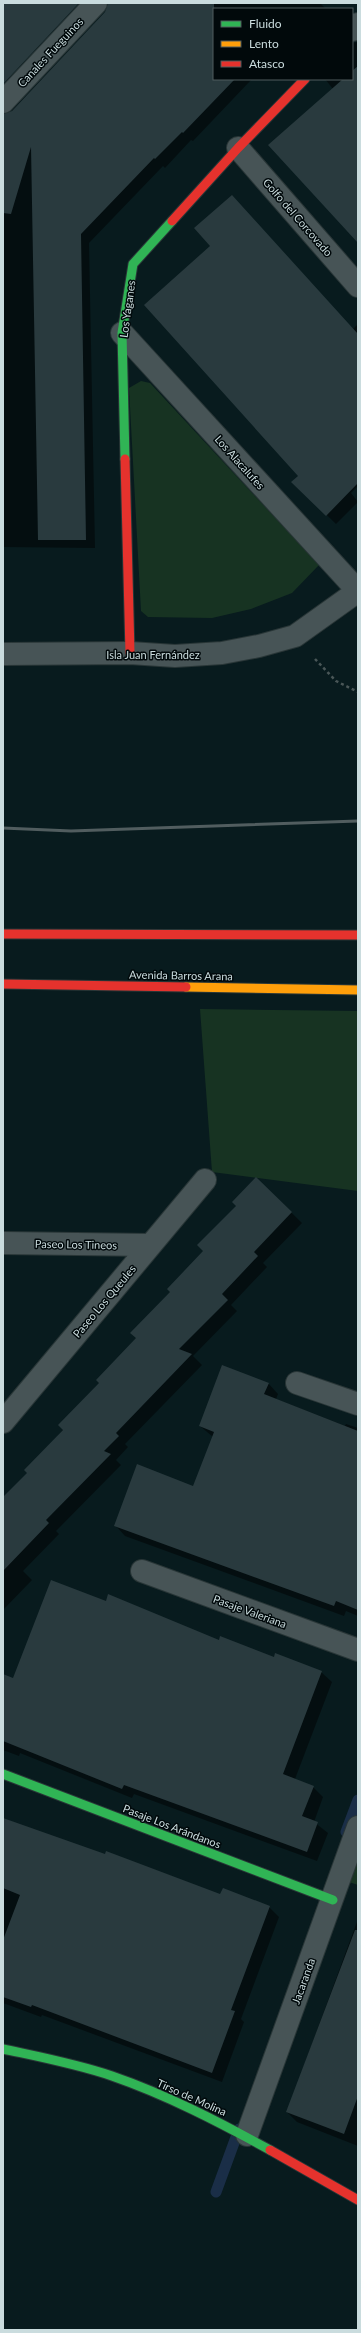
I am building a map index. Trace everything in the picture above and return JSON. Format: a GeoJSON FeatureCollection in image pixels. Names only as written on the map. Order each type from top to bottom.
{"type":"FeatureCollection","features":[{"type":"Feature","properties":{"kind":"street","name":"Canales Fueguinos"},"geometry":{"type":"LineString","coordinates":[[3,102],[96,3]]}},
{"type":"Feature","properties":{"kind":"street","name":"Los Yaganes"},"geometry":{"type":"LineString","coordinates":[[130,653],[122,333],[133,264],[238,148],[304,80]]}},
{"type":"Feature","properties":{"kind":"street","name":"Golfo del Corcovado"},"geometry":{"type":"LineString","coordinates":[[238,148],[358,286]]}},
{"type":"Feature","properties":{"kind":"street","name":"Los Alacalufes"},"geometry":{"type":"LineString","coordinates":[[122,333],[358,591]]}},
{"type":"Feature","properties":{"kind":"street","name":"Isla Juan Fernández"},"geometry":{"type":"LineString","coordinates":[[3,654],[130,653],[176,656],[222,653],[259,646],[295,636],[358,591]]}},
{"type":"Feature","properties":{"kind":"street"},"geometry":{"type":"LineString","coordinates":[[3,934],[358,935]]}},
{"type":"Feature","properties":{"kind":"street","name":"Avenida Barros Arana"},"geometry":{"type":"LineString","coordinates":[[3,984],[358,990]]}},
{"type":"Feature","properties":{"kind":"street","name":"Paseo Los Queules"},"geometry":{"type":"LineString","coordinates":[[3,1422],[205,1180]]}},
{"type":"Feature","properties":{"kind":"street","name":"Paseo Los Tineos"},"geometry":{"type":"LineString","coordinates":[[3,1243],[150,1245]]}},
{"type":"Feature","properties":{"kind":"street"},"geometry":{"type":"LineString","coordinates":[[297,1383],[358,1404]]}},
{"type":"Feature","properties":{"kind":"street","name":"Pasaje Valeriana"},"geometry":{"type":"LineString","coordinates":[[142,1571],[358,1650]]}},
{"type":"Feature","properties":{"kind":"street","name":"Pasaje Los Arándanos"},"geometry":{"type":"LineString","coordinates":[[3,1774],[333,1900]]}},
{"type":"Feature","properties":{"kind":"street","name":"Jacaranda"},"geometry":{"type":"LineString","coordinates":[[247,2136],[358,1827]]}},
{"type":"Feature","properties":{"kind":"street","name":"Tirso de Molina"},"geometry":{"type":"LineString","coordinates":[[3,2049],[60,2061],[125,2081],[187,2106],[247,2136],[358,2200]]}},
{"type":"Feature","properties":{"kind":"path"},"geometry":{"type":"LineString","coordinates":[[295,636],[336,681],[358,692]]}},
{"type":"Feature","properties":{"kind":"green space"},"geometry":{"type":"Polygon","coordinates":[[[141,381],[150,383],[319,565],[292,593],[251,609],[212,618],[148,617],[141,611],[129,388],[141,381]]]}},
{"type":"Feature","properties":{"kind":"green space"},"geometry":{"type":"Polygon","coordinates":[[[200,1009],[358,1011],[358,1191],[212,1172],[200,1009]]]}},
{"type":"Feature","properties":{"kind":"green space"},"geometry":{"type":"Polygon","coordinates":[[[358,1857],[358,1885],[349,1882],[358,1857]]]}},
{"type":"Feature","properties":{"kind":"building"},"geometry":{"type":"Polygon","coordinates":[[[3,3],[79,3],[3,84],[3,3]]]}},
{"type":"Feature","properties":{"kind":"building"},"geometry":{"type":"Polygon","coordinates":[[[108,3],[214,3],[213,80],[234,80],[183,133],[182,132],[155,159],[154,158],[81,234],[86,540],[38,540],[31,147],[11,214],[3,213],[3,114],[12,111],[105,12],[108,3]]]}},
{"type":"Feature","properties":{"kind":"building"},"geometry":{"type":"Polygon","coordinates":[[[358,66],[358,243],[268,145],[342,80],[353,80],[353,70],[358,66]]]}},
{"type":"Feature","properties":{"kind":"building"},"geometry":{"type":"Polygon","coordinates":[[[232,195],[358,334],[358,483],[326,516],[291,482],[298,476],[144,305],[210,246],[194,228],[232,195]]]}},
{"type":"Feature","properties":{"kind":"building"},"geometry":{"type":"Polygon","coordinates":[[[256,1177],[292,1212],[254,1252],[258,1256],[222,1294],[228,1300],[179,1349],[192,1354],[116,1433],[119,1436],[104,1451],[111,1454],[46,1520],[49,1523],[3,1571],[3,1497],[27,1473],[24,1470],[63,1430],[58,1425],[99,1383],[96,1380],[136,1338],[130,1333],[170,1292],[167,1289],[203,1251],[197,1245],[236,1206],[232,1202],[256,1177]]]}},
{"type":"Feature","properties":{"kind":"building"},"geometry":{"type":"Polygon","coordinates":[[[222,1365],[269,1383],[264,1394],[358,1431],[358,1610],[336,1601],[334,1606],[114,1526],[137,1464],[193,1486],[214,1432],[199,1426],[222,1365]]]}},
{"type":"Feature","properties":{"kind":"building"},"geometry":{"type":"Polygon","coordinates":[[[51,1580],[106,1601],[108,1594],[219,1640],[220,1636],[274,1657],[275,1653],[322,1671],[283,1774],[314,1786],[302,1816],[318,1822],[307,1852],[124,1785],[122,1789],[3,1741],[3,1674],[13,1678],[51,1580]]]}},
{"type":"Feature","properties":{"kind":"building"},"geometry":{"type":"Polygon","coordinates":[[[3,1818],[105,1854],[106,1851],[220,1894],[223,1888],[270,1906],[231,2010],[235,2011],[212,2073],[32,2005],[31,2007],[3,1997],[3,1940],[20,1895],[3,1888],[3,1818]]]}},
{"type":"Feature","properties":{"kind":"building"},"geometry":{"type":"Polygon","coordinates":[[[355,1930],[358,1930],[358,2096],[344,2134],[286,2112],[355,1930]]]}},
{"type":"Feature","properties":{"kind":"waterway"},"geometry":{"type":"LineString","coordinates":[[346,1832],[358,1800]]}},
{"type":"Feature","properties":{"kind":"waterway"},"geometry":{"type":"LineString","coordinates":[[216,2192],[239,2129]]}},
{"type":"Feature","properties":{"kind":"railway"},"geometry":{"type":"LineString","coordinates":[[3,828],[71,831],[358,821]]}},
{"type":"Feature","properties":{"kind":"traffic: fast"},"geometry":{"type":"LineString","coordinates":[[125,459],[122,333],[133,264],[172,221]]}},
{"type":"Feature","properties":{"kind":"traffic: fast"},"geometry":{"type":"LineString","coordinates":[[3,1774],[333,1900]]}},
{"type":"Feature","properties":{"kind":"traffic: fast"},"geometry":{"type":"LineString","coordinates":[[3,2049],[85,2068],[132,2083],[232,2129],[270,2150]]}},
{"type":"Feature","properties":{"kind":"traffic: slow"},"geometry":{"type":"LineString","coordinates":[[186,987],[358,990]]}},
{"type":"Feature","properties":{"kind":"traffic: jam"},"geometry":{"type":"LineString","coordinates":[[172,221],[238,148],[304,80]]}},
{"type":"Feature","properties":{"kind":"traffic: jam"},"geometry":{"type":"LineString","coordinates":[[125,459],[130,653]]}},
{"type":"Feature","properties":{"kind":"traffic: jam"},"geometry":{"type":"LineString","coordinates":[[3,934],[358,935]]}},
{"type":"Feature","properties":{"kind":"traffic: jam"},"geometry":{"type":"LineString","coordinates":[[3,984],[186,987]]}},
{"type":"Feature","properties":{"kind":"traffic: jam"},"geometry":{"type":"LineString","coordinates":[[270,2150],[358,2200]]}}]}
